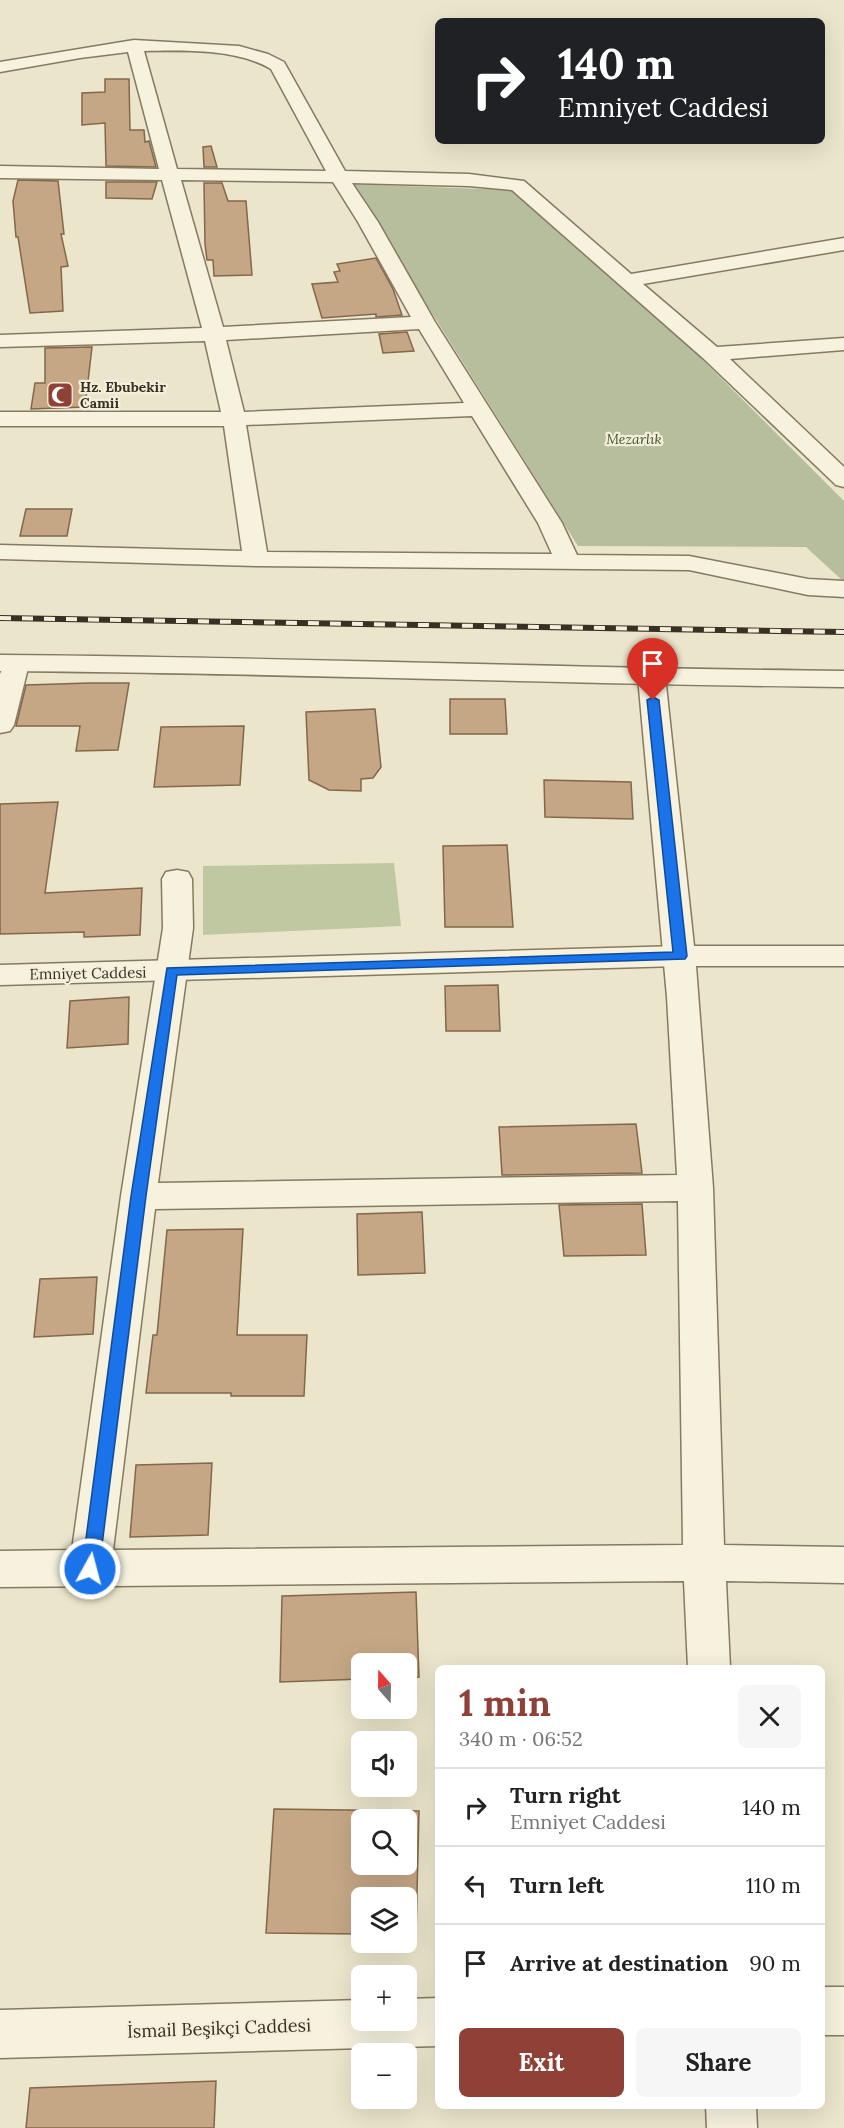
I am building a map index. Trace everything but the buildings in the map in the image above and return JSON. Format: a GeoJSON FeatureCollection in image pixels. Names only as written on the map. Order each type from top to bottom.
{"type":"FeatureCollection","features":[{"type":"Feature","properties":{"kind":"street"},"geometry":{"type":"LineString","coordinates":[[134,45],[185,229],[206,294],[234,418],[256,559]]}},
{"type":"Feature","properties":{"kind":"street"},"geometry":{"type":"LineString","coordinates":[[0,67],[134,45],[202,47],[262,55],[278,66],[339,177],[368,222],[425,322],[550,523],[568,562]]}},
{"type":"Feature","properties":{"kind":"street"},"geometry":{"type":"LineString","coordinates":[[0,172],[469,180],[517,185],[629,279],[840,472]]}},
{"type":"Feature","properties":{"kind":"street"},"geometry":{"type":"LineString","coordinates":[[629,279],[839,249]]}},
{"type":"Feature","properties":{"kind":"street"},"geometry":{"type":"LineString","coordinates":[[0,341],[214,334],[425,322]]}},
{"type":"Feature","properties":{"kind":"street"},"geometry":{"type":"LineString","coordinates":[[712,354],[844,344]]}},
{"type":"Feature","properties":{"kind":"street"},"geometry":{"type":"LineString","coordinates":[[0,419],[234,418],[480,409]]}},
{"type":"Feature","properties":{"kind":"street"},"geometry":{"type":"LineString","coordinates":[[0,552],[256,559],[689,563],[808,587],[844,589]]}},
{"type":"Feature","properties":{"kind":"street"},"geometry":{"type":"LineString","coordinates":[[0,725],[5,657],[158,664],[650,667],[844,661]]}},
{"type":"Feature","properties":{"kind":"street"},"geometry":{"type":"LineString","coordinates":[[650,667],[844,679]]}},
{"type":"Feature","properties":{"kind":"street"},"geometry":{"type":"LineString","coordinates":[[650,667],[680,956],[695,1188],[703,1563],[709,1665]]}},
{"type":"Feature","properties":{"kind":"street"},"geometry":{"type":"LineString","coordinates":[[90,1569],[139,1196],[178,928],[177,879]]}},
{"type":"Feature","properties":{"kind":"street","name":"Emniyet Caddesi"},"geometry":{"type":"LineString","coordinates":[[0,975],[680,956],[844,956]]}},
{"type":"Feature","properties":{"kind":"street"},"geometry":{"type":"LineString","coordinates":[[139,1196],[695,1188]]}},
{"type":"Feature","properties":{"kind":"street"},"geometry":{"type":"LineString","coordinates":[[0,1569],[703,1563],[844,1565]]}},
{"type":"Feature","properties":{"kind":"street"},"geometry":{"type":"LineString","coordinates":[[825,2011],[844,2011]]}},
{"type":"Feature","properties":{"kind":"street","name":"İsmail Beşikçi Caddesi"},"geometry":{"type":"LineString","coordinates":[[0,2034],[435,2022]]}},
{"type":"Feature","properties":{"kind":"street"},"geometry":{"type":"LineString","coordinates":[[731,2109],[732,2128]]}},
{"type":"Feature","properties":{"kind":"green space","name":"Mezarlık"},"geometry":{"type":"Polygon","coordinates":[[[351,184],[512,190],[643,300],[844,501],[844,582],[806,547],[578,546],[351,184]]]}},
{"type":"Feature","properties":{"kind":"green space"},"geometry":{"type":"Polygon","coordinates":[[[394,863],[401,926],[203,935],[203,866],[394,863]]]}},
{"type":"Feature","properties":{"kind":"railway"},"geometry":{"type":"LineString","coordinates":[[0,618],[844,632]]}},
{"type":"Feature","properties":{"kind":"place","name":"Hz. Ebubekir Camii"},"geometry":{"type":"Point","coordinates":[60,395]}},
{"type":"Feature","properties":{"kind":"route"},"geometry":{"type":"LineString","coordinates":[[90,1569],[171,971],[680,956],[653,700]]}}]}
